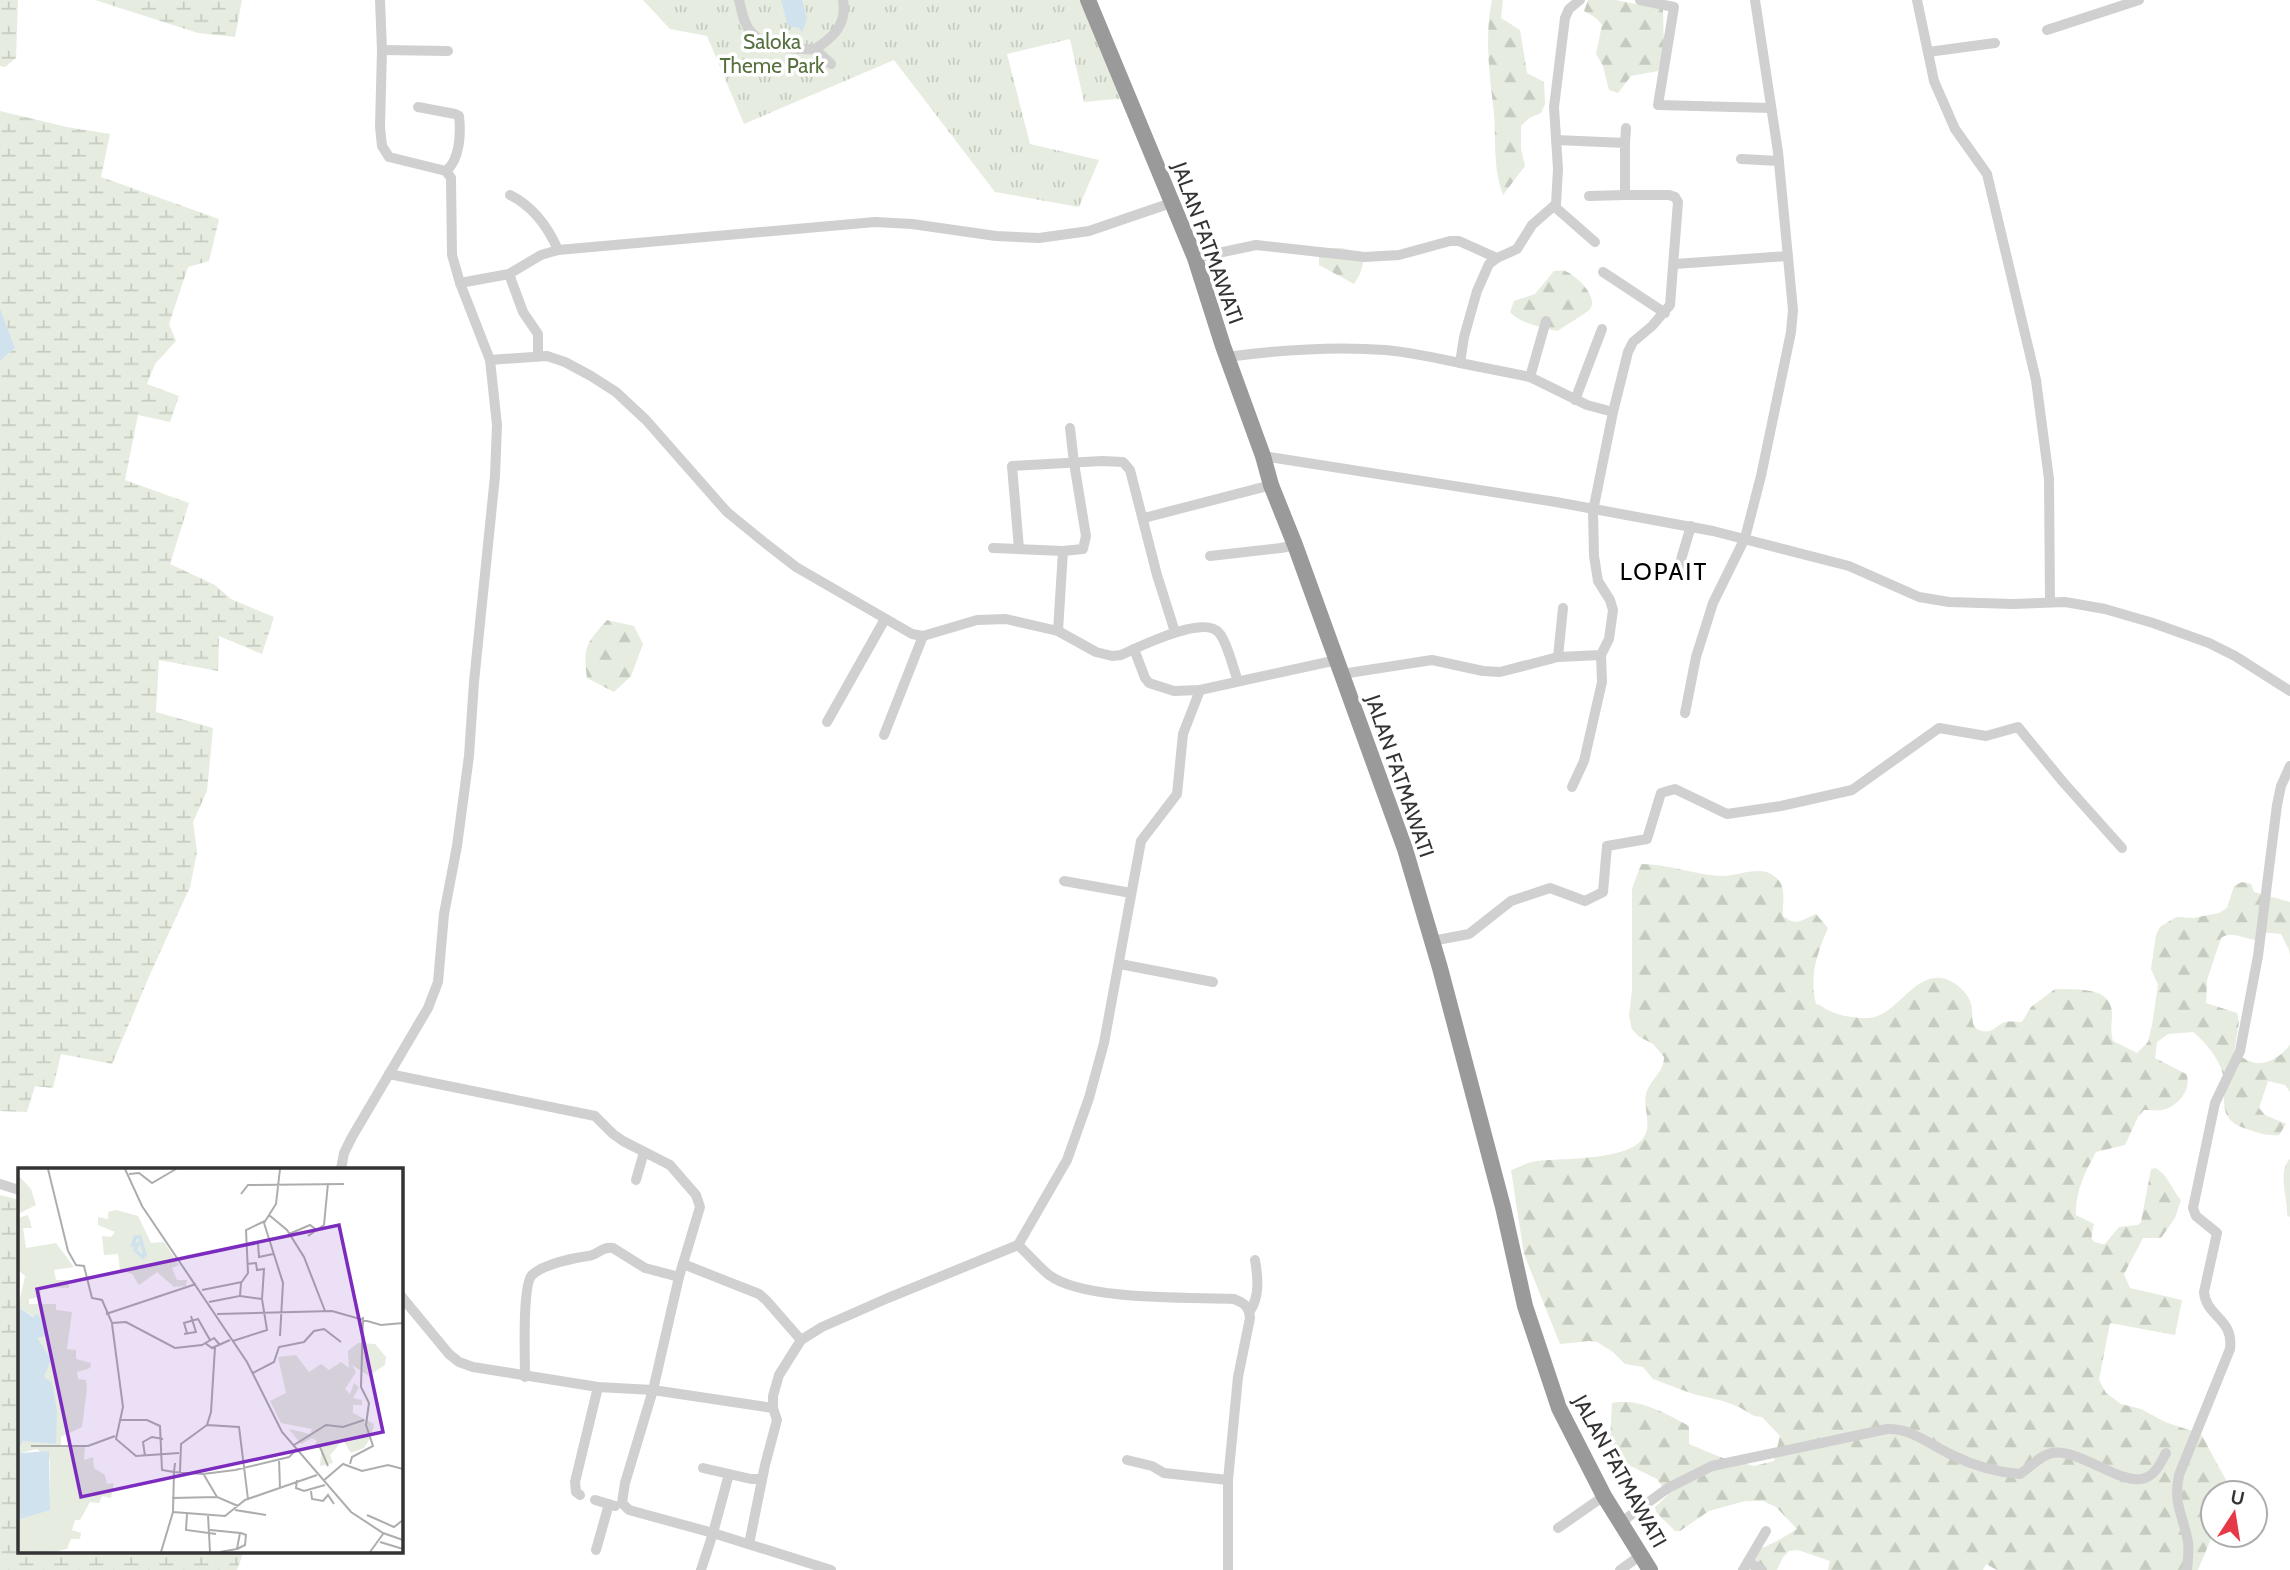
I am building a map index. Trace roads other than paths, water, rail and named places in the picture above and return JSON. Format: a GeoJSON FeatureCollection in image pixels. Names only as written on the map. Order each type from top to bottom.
{"type":"FeatureCollection","features":[{"type":"Feature","properties":{"kind":"highway","name":"JALAN FATMAWATI"},"geometry":{"type":"LineString","coordinates":[[1088,0],[1195,258],[1271,485],[1296,545],[1405,849],[1503,1207],[1525,1306],[1559,1409],[1604,1496],[1650,1570]]}},
{"type":"Feature","properties":{"kind":"street"},"geometry":{"type":"LineString","coordinates":[[341,1168],[344,1153],[352,1137],[434,995],[438,982],[444,914],[457,846],[469,756],[495,476],[497,425],[489,360],[452,255],[451,178],[446,171],[395,159],[385,153],[382,146],[380,0]]}},
{"type":"Feature","properties":{"kind":"street"},"geometry":{"type":"LineString","coordinates":[[739,0],[744,21],[758,38],[800,50],[816,49],[831,39],[843,23],[844,0]]}},
{"type":"Feature","properties":{"kind":"street"},"geometry":{"type":"LineString","coordinates":[[1460,363],[1464,337],[1483,275],[1489,264],[1517,249],[1532,225],[1555,206],[1558,178],[1554,107],[1564,18],[1569,9],[1580,0]]}},
{"type":"Feature","properties":{"kind":"street"},"geometry":{"type":"LineString","coordinates":[[1640,0],[1674,7],[1658,105],[1771,108]]}},
{"type":"Feature","properties":{"kind":"street"},"geometry":{"type":"LineString","coordinates":[[1685,713],[1696,657],[1713,603],[1745,538],[1788,354],[1793,310],[1779,161],[1755,0]]}},
{"type":"Feature","properties":{"kind":"street"},"geometry":{"type":"LineString","coordinates":[[1917,0],[1934,81],[1955,129],[1987,174],[2036,380],[2049,479],[2050,603]]}},
{"type":"Feature","properties":{"kind":"street"},"geometry":{"type":"LineString","coordinates":[[2047,30],[2139,0]]}},
{"type":"Feature","properties":{"kind":"street"},"geometry":{"type":"LineString","coordinates":[[1928,52],[1995,43]]}},
{"type":"Feature","properties":{"kind":"street"},"geometry":{"type":"LineString","coordinates":[[816,49],[831,64]]}},
{"type":"Feature","properties":{"kind":"street"},"geometry":{"type":"LineString","coordinates":[[382,50],[448,51]]}},
{"type":"Feature","properties":{"kind":"street"},"geometry":{"type":"LineString","coordinates":[[418,107],[459,117],[456,156],[452,166],[446,171]]}},
{"type":"Feature","properties":{"kind":"street"},"geometry":{"type":"LineString","coordinates":[[1625,195],[1626,128]]}},
{"type":"Feature","properties":{"kind":"street"},"geometry":{"type":"LineString","coordinates":[[1556,140],[1625,143]]}},
{"type":"Feature","properties":{"kind":"street"},"geometry":{"type":"LineString","coordinates":[[1741,159],[1779,161]]}},
{"type":"Feature","properties":{"kind":"street"},"geometry":{"type":"LineString","coordinates":[[510,195],[529,206],[552,235],[558,250]]}},
{"type":"Feature","properties":{"kind":"street"},"geometry":{"type":"LineString","coordinates":[[1572,787],[1584,761],[1602,682],[1601,655],[1609,639],[1614,610],[1598,581],[1594,556],[1593,510],[1628,352],[1633,342],[1665,313],[1670,305],[1678,202],[1675,197],[1669,195],[1589,196]]}},
{"type":"Feature","properties":{"kind":"street"},"geometry":{"type":"LineString","coordinates":[[460,283],[509,274],[541,255],[558,250],[875,222],[912,224],[996,236],[1039,238],[1089,231],[1171,203]]}},
{"type":"Feature","properties":{"kind":"street"},"geometry":{"type":"LineString","coordinates":[[1555,206],[1595,242]]}},
{"type":"Feature","properties":{"kind":"street"},"geometry":{"type":"LineString","coordinates":[[1195,258],[1256,245],[1365,257],[1399,255],[1450,241],[1460,241],[1497,258]]}},
{"type":"Feature","properties":{"kind":"street"},"geometry":{"type":"LineString","coordinates":[[1675,264],[1788,256]]}},
{"type":"Feature","properties":{"kind":"street"},"geometry":{"type":"LineString","coordinates":[[1603,272],[1665,313]]}},
{"type":"Feature","properties":{"kind":"street"},"geometry":{"type":"LineString","coordinates":[[509,274],[523,312],[538,334],[538,355]]}},
{"type":"Feature","properties":{"kind":"street"},"geometry":{"type":"LineString","coordinates":[[1531,377],[1546,321]]}},
{"type":"Feature","properties":{"kind":"street"},"geometry":{"type":"LineString","coordinates":[[1575,400],[1602,329]]}},
{"type":"Feature","properties":{"kind":"street"},"geometry":{"type":"LineString","coordinates":[[1227,357],[1268,351],[1385,350],[1531,377],[1575,400],[1613,412]]}},
{"type":"Feature","properties":{"kind":"street"},"geometry":{"type":"LineString","coordinates":[[489,360],[538,355],[565,362],[616,393],[665,440],[727,512],[796,567],[912,634],[923,636],[964,623],[1006,620],[1058,631],[1104,654],[1121,656],[1175,632],[1208,626],[1220,634],[1238,681]]}},
{"type":"Feature","properties":{"kind":"street"},"geometry":{"type":"LineString","coordinates":[[993,548],[1063,551],[1083,549],[1086,540],[1070,428]]}},
{"type":"Feature","properties":{"kind":"street"},"geometry":{"type":"LineString","coordinates":[[1263,456],[1691,526],[1849,566],[1919,597],[1949,602],[2065,602],[2105,609],[2209,643],[2290,691]]}},
{"type":"Feature","properties":{"kind":"street"},"geometry":{"type":"LineString","coordinates":[[1019,549],[1012,467],[1123,462],[1130,470],[1175,632]]}},
{"type":"Feature","properties":{"kind":"street"},"geometry":{"type":"LineString","coordinates":[[1144,518],[1271,485]]}},
{"type":"Feature","properties":{"kind":"street"},"geometry":{"type":"LineString","coordinates":[[1677,573],[1691,526]]}},
{"type":"Feature","properties":{"kind":"street"},"geometry":{"type":"LineString","coordinates":[[1210,556],[1296,545]]}},
{"type":"Feature","properties":{"kind":"street"},"geometry":{"type":"LineString","coordinates":[[1058,631],[1063,551]]}},
{"type":"Feature","properties":{"kind":"street"},"geometry":{"type":"LineString","coordinates":[[1558,657],[1563,608]]}},
{"type":"Feature","properties":{"kind":"street"},"geometry":{"type":"LineString","coordinates":[[827,722],[885,619]]}},
{"type":"Feature","properties":{"kind":"street"},"geometry":{"type":"LineString","coordinates":[[884,735],[923,636]]}},
{"type":"Feature","properties":{"kind":"street"},"geometry":{"type":"LineString","coordinates":[[1134,649],[1149,683],[1174,691],[1200,690],[1238,681],[1339,667],[1432,660],[1500,672],[1558,657],[1601,655]]}},
{"type":"Feature","properties":{"kind":"street"},"geometry":{"type":"LineString","coordinates":[[750,1544],[762,1479],[777,1420],[773,1396],[779,1375],[801,1340],[822,1327],[1018,1245],[1067,1160],[1104,1043],[1141,841],[1177,794],[1183,734],[1200,690]]}},
{"type":"Feature","properties":{"kind":"street"},"geometry":{"type":"LineString","coordinates":[[1432,941],[1469,934],[1511,901],[1550,888],[1585,901],[1603,892],[1607,846],[1647,839],[1661,793],[1675,789],[1727,814],[1781,806],[1852,790],[1939,728],[1986,736],[2018,727],[2122,848]]}},
{"type":"Feature","properties":{"kind":"street"},"geometry":{"type":"LineString","coordinates":[[2187,1570],[2188,1541],[2180,1518],[2176,1492],[2179,1475],[2230,1349],[2231,1337],[2228,1328],[2205,1300],[2204,1292],[2217,1233],[2196,1216],[2193,1208],[2215,1103],[2240,1051],[2258,956],[2277,805],[2281,786],[2290,766]]}},
{"type":"Feature","properties":{"kind":"street"},"geometry":{"type":"LineString","coordinates":[[1064,881],[1131,893]]}},
{"type":"Feature","properties":{"kind":"street"},"geometry":{"type":"LineString","coordinates":[[1120,964],[1213,982]]}},
{"type":"Feature","properties":{"kind":"street"},"geometry":{"type":"LineString","coordinates":[[389,1074],[595,1116],[613,1134],[670,1165],[699,1201],[700,1207],[679,1277],[653,1390],[621,1499],[624,1507]]}},
{"type":"Feature","properties":{"kind":"street"},"geometry":{"type":"LineString","coordinates":[[636,1181],[644,1152]]}},
{"type":"Feature","properties":{"kind":"street"},"geometry":{"type":"LineString","coordinates":[[0,1184],[18,1189]]}},
{"type":"Feature","properties":{"kind":"street"},"geometry":{"type":"LineString","coordinates":[[1018,1245],[1049,1275],[1067,1284],[1148,1297],[1234,1299],[1245,1304],[1250,1311]]}},
{"type":"Feature","properties":{"kind":"street"},"geometry":{"type":"LineString","coordinates":[[525,1377],[528,1284],[533,1273],[576,1256],[593,1255],[608,1247],[645,1268],[679,1277]]}},
{"type":"Feature","properties":{"kind":"street"},"geometry":{"type":"LineString","coordinates":[[1228,1570],[1228,1480],[1238,1377],[1258,1278],[1255,1260]]}},
{"type":"Feature","properties":{"kind":"street"},"geometry":{"type":"LineString","coordinates":[[683,1264],[759,1294],[801,1340]]}},
{"type":"Feature","properties":{"kind":"street"},"geometry":{"type":"LineString","coordinates":[[402,1297],[449,1354],[459,1362],[473,1367],[598,1387],[653,1390],[773,1408]]}},
{"type":"Feature","properties":{"kind":"street"},"geometry":{"type":"LineString","coordinates":[[580,1495],[576,1492],[575,1482],[598,1387]]}},
{"type":"Feature","properties":{"kind":"street"},"geometry":{"type":"LineString","coordinates":[[1620,1523],[1668,1488],[1712,1466],[1887,1429],[1897,1428],[1910,1432],[1967,1462],[2005,1473],[2020,1474],[2045,1455],[2054,1452],[2075,1456],[2112,1472],[2137,1479],[2151,1474],[2166,1453]]}},
{"type":"Feature","properties":{"kind":"street"},"geometry":{"type":"LineString","coordinates":[[1127,1461],[1152,1466],[1164,1473],[1228,1480]]}},
{"type":"Feature","properties":{"kind":"street"},"geometry":{"type":"LineString","coordinates":[[703,1468],[762,1479]]}},
{"type":"Feature","properties":{"kind":"street"},"geometry":{"type":"LineString","coordinates":[[702,1570],[729,1474]]}},
{"type":"Feature","properties":{"kind":"street"},"geometry":{"type":"LineString","coordinates":[[1558,1528],[1604,1496]]}},
{"type":"Feature","properties":{"kind":"street"},"geometry":{"type":"LineString","coordinates":[[595,1500],[713,1532],[831,1570]]}},
{"type":"Feature","properties":{"kind":"street"},"geometry":{"type":"LineString","coordinates":[[596,1550],[609,1504]]}},
{"type":"Feature","properties":{"kind":"street"},"geometry":{"type":"LineString","coordinates":[[1762,1570],[1746,1566],[1766,1531]]}},
{"type":"Feature","properties":{"kind":"street"},"geometry":{"type":"LineString","coordinates":[[1620,1570],[1641,1555]]}},
{"type":"Feature","properties":{"kind":"water"},"geometry":{"type":"Polygon","coordinates":[[[781,0],[802,0],[807,19],[802,32],[799,28],[788,26],[781,0]]]}},
{"type":"Feature","properties":{"kind":"water"},"geometry":{"type":"Polygon","coordinates":[[[0,308],[15,348],[0,361],[0,308]]]}},
{"type":"Feature","properties":{"kind":"district","name":"LOPAIT"},"geometry":{"type":"Point","coordinates":[1664,571]}},
{"type":"Feature","properties":{"kind":"park label","name":"Saloka Theme Park"},"geometry":{"type":"Point","coordinates":[772,53]}}]}
